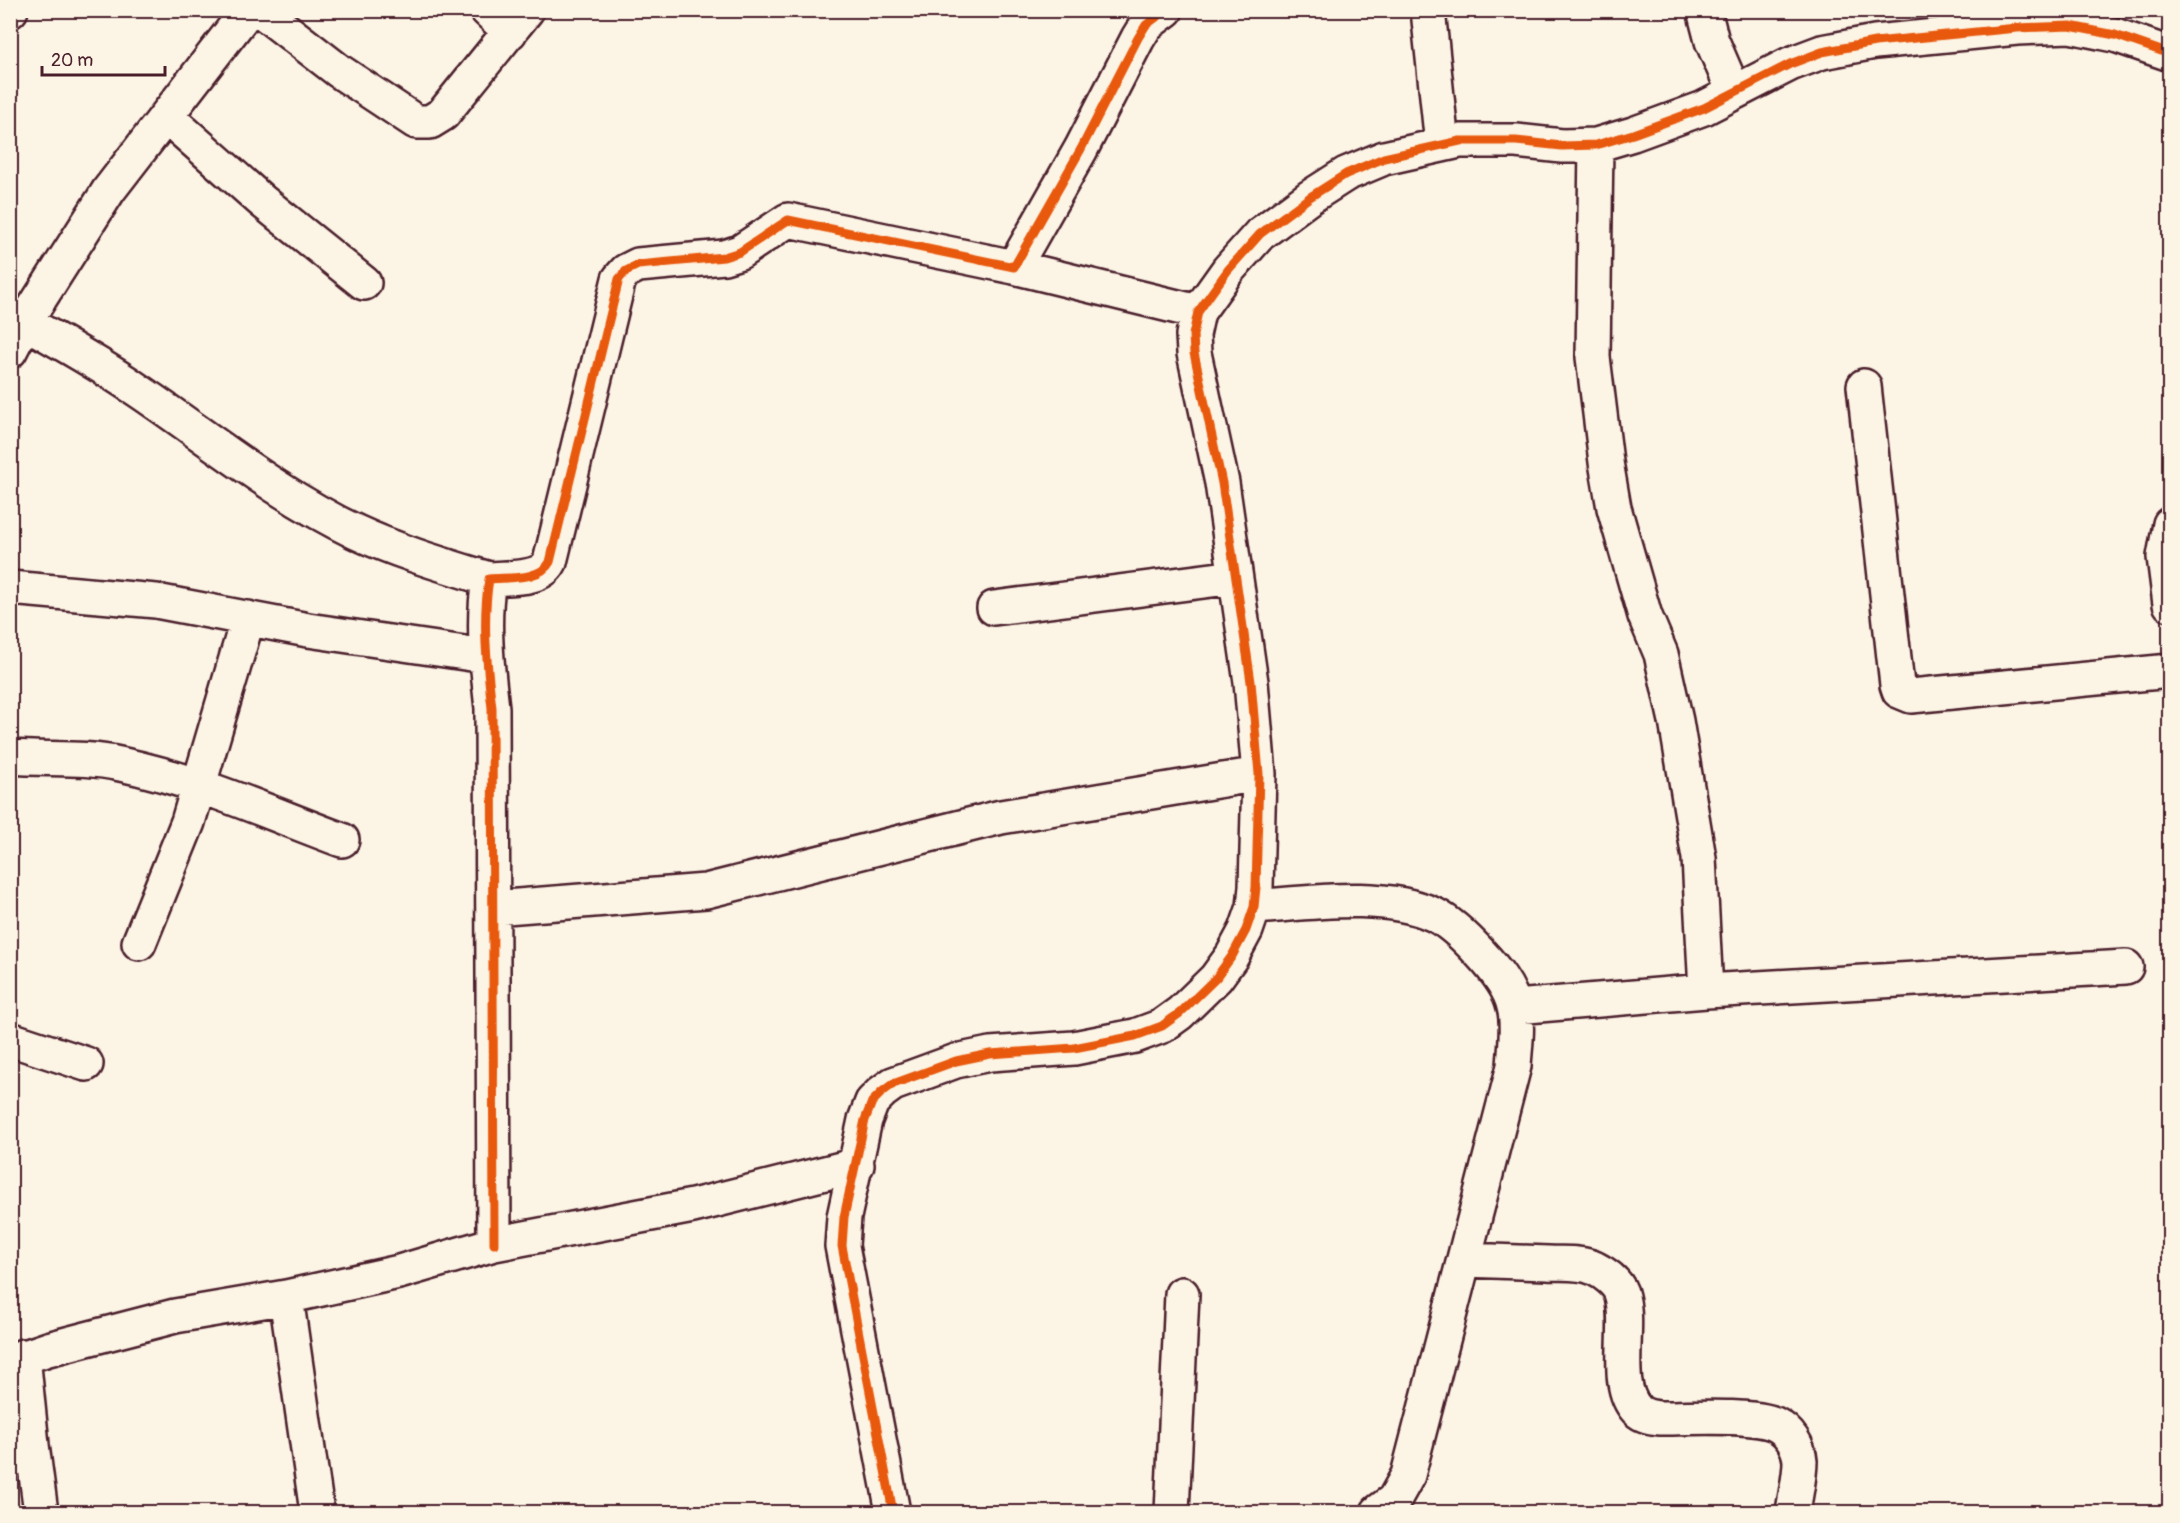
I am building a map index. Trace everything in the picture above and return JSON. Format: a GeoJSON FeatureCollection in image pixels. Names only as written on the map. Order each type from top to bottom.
{"type":"FeatureCollection","features":[{"type":"Feature","properties":{"kind":"street"},"geometry":{"type":"LineString","coordinates":[[10,351],[18,318],[109,190],[248,10]]}},
{"type":"Feature","properties":{"kind":"street"},"geometry":{"type":"LineString","coordinates":[[261,10],[339,71],[416,122],[430,122],[443,114],[508,18]]}},
{"type":"Feature","properties":{"kind":"street"},"geometry":{"type":"LineString","coordinates":[[1428,10],[1442,145]]}},
{"type":"Feature","properties":{"kind":"street"},"geometry":{"type":"LineString","coordinates":[[1704,10],[1712,41],[1734,92]]}},
{"type":"Feature","properties":{"kind":"street"},"geometry":{"type":"LineString","coordinates":[[1014,267],[1081,148],[1138,38],[1146,25],[1161,11]]}},
{"type":"Feature","properties":{"kind":"street"},"geometry":{"type":"LineString","coordinates":[[893,1512],[842,1246],[844,1217],[865,1120],[872,1102],[893,1084],[956,1060],[990,1054],[1074,1048],[1136,1036],[1162,1026],[1216,978],[1232,956],[1246,930],[1254,907],[1259,774],[1251,682],[1220,472],[1194,353],[1193,335],[1198,312],[1228,270],[1260,234],[1310,197],[1346,174],[1384,158],[1460,141],[1516,141],[1562,146],[1596,145],[1704,108],[1790,64],[1822,52],[1875,42],[2017,28],[2070,26],[2115,35],[2169,54]]}},
{"type":"Feature","properties":{"kind":"street"},"geometry":{"type":"LineString","coordinates":[[167,117],[262,201],[364,283]]}},
{"type":"Feature","properties":{"kind":"street"},"geometry":{"type":"LineString","coordinates":[[1596,145],[1593,357],[1606,462],[1614,508],[1645,616],[1660,654],[1676,721],[1699,858],[1706,991]]}},
{"type":"Feature","properties":{"kind":"street"},"geometry":{"type":"LineString","coordinates":[[18,318],[137,389],[249,468],[312,508],[356,532],[489,579],[532,575],[542,572],[549,562],[615,290],[619,279],[626,271],[650,263],[732,255],[788,220],[1014,267],[1198,312]]}},
{"type":"Feature","properties":{"kind":"street"},"geometry":{"type":"LineString","coordinates":[[1864,386],[1899,691],[1911,696],[2169,671]]}},
{"type":"Feature","properties":{"kind":"street"},"geometry":{"type":"LineString","coordinates":[[2169,524],[2164,557],[2169,604]]}},
{"type":"Feature","properties":{"kind":"street"},"geometry":{"type":"LineString","coordinates":[[994,608],[1235,577]]}},
{"type":"Feature","properties":{"kind":"street"},"geometry":{"type":"LineString","coordinates":[[489,579],[485,600],[485,656],[492,708],[494,1244]]}},
{"type":"Feature","properties":{"kind":"street"},"geometry":{"type":"LineString","coordinates":[[10,588],[156,601],[308,630],[485,656]]}},
{"type":"Feature","properties":{"kind":"street"},"geometry":{"type":"LineString","coordinates":[[139,943],[188,822],[248,618]]}},
{"type":"Feature","properties":{"kind":"street"},"geometry":{"type":"LineString","coordinates":[[10,757],[84,759],[120,764],[199,786],[342,840]]}},
{"type":"Feature","properties":{"kind":"street"},"geometry":{"type":"LineString","coordinates":[[493,909],[706,891],[1001,817],[1259,774]]}},
{"type":"Feature","properties":{"kind":"street"},"geometry":{"type":"LineString","coordinates":[[1254,907],[1358,901],[1408,906],[1437,916],[1471,943],[1493,967],[1515,1007],[1514,1066],[1408,1475],[1394,1500],[1378,1512]]}},
{"type":"Feature","properties":{"kind":"street"},"geometry":{"type":"LineString","coordinates":[[1515,1007],[1706,991],[2126,967]]}},
{"type":"Feature","properties":{"kind":"street"},"geometry":{"type":"LineString","coordinates":[[10,1039],[86,1064]]}},
{"type":"Feature","properties":{"kind":"street"},"geometry":{"type":"LineString","coordinates":[[41,1512],[17,1359],[176,1316],[286,1297],[399,1272],[494,1244],[693,1206],[857,1165]]}},
{"type":"Feature","properties":{"kind":"street"},"geometry":{"type":"LineString","coordinates":[[1465,1260],[1574,1264],[1592,1267],[1609,1278],[1621,1293],[1625,1331],[1624,1380],[1637,1411],[1659,1418],[1755,1419],[1775,1425],[1787,1432],[1796,1445],[1800,1462],[1792,1512]]}},
{"type":"Feature","properties":{"kind":"street"},"geometry":{"type":"LineString","coordinates":[[1172,1512],[1182,1294]]}},
{"type":"Feature","properties":{"kind":"street"},"geometry":{"type":"LineString","coordinates":[[286,1297],[317,1512]]}},
{"type":"Feature","properties":{"kind":"cycle path"},"geometry":{"type":"LineString","coordinates":[[494,1244],[492,708],[486,627],[489,579],[531,575],[545,568],[550,562],[619,279],[626,271],[638,265],[724,257],[740,252],[788,220],[1014,267],[1081,149],[1138,38],[1146,25],[1166,10]]}},
{"type":"Feature","properties":{"kind":"cycle path"},"geometry":{"type":"LineString","coordinates":[[893,1512],[842,1246],[844,1217],[865,1120],[872,1102],[893,1084],[956,1061],[990,1054],[1074,1048],[1135,1036],[1162,1026],[1180,1013],[1216,978],[1232,956],[1246,930],[1254,907],[1259,774],[1251,682],[1222,483],[1194,353],[1193,335],[1198,312],[1228,270],[1260,234],[1310,197],[1346,174],[1384,158],[1460,141],[1516,141],[1562,146],[1596,145],[1704,108],[1790,64],[1822,52],[1875,42],[2017,28],[2070,26],[2115,35],[2170,54]]}}]}
